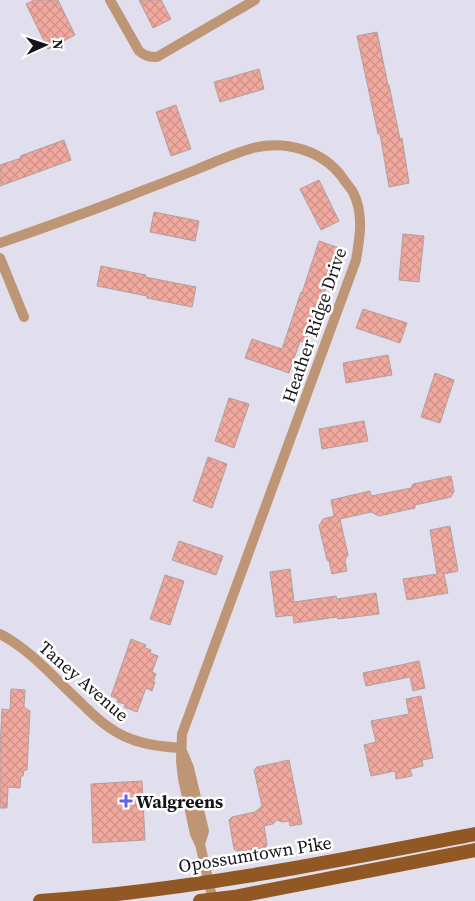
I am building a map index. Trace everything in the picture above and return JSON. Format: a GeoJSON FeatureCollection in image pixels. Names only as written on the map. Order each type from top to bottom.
{"type":"FeatureCollection","features":[{"type":"Feature","properties":{"kind":"main road","name":"Opossumtown Pike"},"geometry":{"type":"LineString","coordinates":[[40,901],[91,897],[209,882],[475,834]]}},
{"type":"Feature","properties":{"kind":"main road","name":"Opossumtown Pike"},"geometry":{"type":"LineString","coordinates":[[209,900],[234,897],[475,850]]}},
{"type":"Feature","properties":{"kind":"street"},"geometry":{"type":"LineString","coordinates":[[110,0],[139,51],[145,56],[157,57],[256,0]]}},
{"type":"Feature","properties":{"kind":"street","name":"Heather Ridge Drive"},"geometry":{"type":"LineString","coordinates":[[0,243],[126,198],[253,148],[275,145],[295,147],[312,153],[337,170],[353,192],[359,212],[361,229],[356,260],[185,725],[181,748]]}},
{"type":"Feature","properties":{"kind":"street"},"geometry":{"type":"LineString","coordinates":[[0,258],[24,317]]}},
{"type":"Feature","properties":{"kind":"street","name":"Taney Avenue"},"geometry":{"type":"LineString","coordinates":[[0,634],[28,654],[106,726],[132,740],[181,748]]}},
{"type":"Feature","properties":{"kind":"street"},"geometry":{"type":"LineString","coordinates":[[181,748],[189,768],[204,831],[200,844],[209,882],[209,900]]}},
{"type":"Feature","properties":{"kind":"building"},"geometry":{"type":"Polygon","coordinates":[[[34,0],[58,0],[75,35],[48,49],[26,4],[34,0]]]}},
{"type":"Feature","properties":{"kind":"building"},"geometry":{"type":"Polygon","coordinates":[[[139,0],[161,0],[171,19],[153,28],[139,0]]]}},
{"type":"Feature","properties":{"kind":"building"},"geometry":{"type":"Polygon","coordinates":[[[377,32],[400,139],[402,138],[409,183],[389,187],[380,134],[378,134],[357,36],[377,32]]]}},
{"type":"Feature","properties":{"kind":"building"},"geometry":{"type":"Polygon","coordinates":[[[259,69],[264,89],[220,102],[214,82],[259,69]]]}},
{"type":"Feature","properties":{"kind":"building"},"geometry":{"type":"Polygon","coordinates":[[[176,105],[191,149],[171,156],[156,112],[176,105]]]}},
{"type":"Feature","properties":{"kind":"building"},"geometry":{"type":"Polygon","coordinates":[[[64,140],[71,160],[0,186],[0,165],[64,140]]]}},
{"type":"Feature","properties":{"kind":"building"},"geometry":{"type":"Polygon","coordinates":[[[319,180],[339,221],[321,230],[300,189],[319,180]]]}},
{"type":"Feature","properties":{"kind":"building"},"geometry":{"type":"Polygon","coordinates":[[[154,212],[199,221],[195,241],[150,232],[154,212]]]}},
{"type":"Feature","properties":{"kind":"building"},"geometry":{"type":"Polygon","coordinates":[[[403,234],[424,236],[419,282],[399,280],[403,234]]]}},
{"type":"Feature","properties":{"kind":"building"},"geometry":{"type":"Polygon","coordinates":[[[319,241],[339,248],[305,343],[300,341],[289,373],[245,358],[252,339],[282,349],[319,241]]]}},
{"type":"Feature","properties":{"kind":"building"},"geometry":{"type":"Polygon","coordinates":[[[101,266],[196,287],[192,307],[97,286],[101,266]]]}},
{"type":"Feature","properties":{"kind":"building"},"geometry":{"type":"Polygon","coordinates":[[[363,309],[407,323],[400,343],[356,328],[363,309]]]}},
{"type":"Feature","properties":{"kind":"building"},"geometry":{"type":"Polygon","coordinates":[[[388,355],[392,375],[346,383],[343,363],[388,355]]]}},
{"type":"Feature","properties":{"kind":"building"},"geometry":{"type":"Polygon","coordinates":[[[435,373],[454,380],[440,423],[421,417],[435,373]]]}},
{"type":"Feature","properties":{"kind":"building"},"geometry":{"type":"Polygon","coordinates":[[[229,398],[249,404],[234,448],[215,441],[229,398]]]}},
{"type":"Feature","properties":{"kind":"building"},"geometry":{"type":"Polygon","coordinates":[[[364,421],[368,441],[322,449],[319,429],[364,421]]]}},
{"type":"Feature","properties":{"kind":"building"},"geometry":{"type":"Polygon","coordinates":[[[208,457],[227,464],[212,508],[193,501],[208,457]]]}},
{"type":"Feature","properties":{"kind":"building"},"geometry":{"type":"Polygon","coordinates":[[[451,476],[454,491],[451,497],[379,516],[371,512],[340,519],[348,555],[345,560],[347,571],[332,574],[319,526],[323,519],[334,516],[331,500],[370,491],[371,496],[411,488],[413,484],[451,476]]]}},
{"type":"Feature","properties":{"kind":"building"},"geometry":{"type":"Polygon","coordinates":[[[450,526],[458,571],[444,574],[448,593],[407,600],[403,579],[437,574],[430,530],[450,526]]]}},
{"type":"Feature","properties":{"kind":"building"},"geometry":{"type":"Polygon","coordinates":[[[179,541],[223,556],[216,575],[172,560],[179,541]]]}},
{"type":"Feature","properties":{"kind":"building"},"geometry":{"type":"Polygon","coordinates":[[[290,569],[294,602],[336,596],[337,599],[376,593],[379,614],[294,623],[293,615],[276,617],[270,572],[290,569]]]}},
{"type":"Feature","properties":{"kind":"building"},"geometry":{"type":"Polygon","coordinates":[[[165,575],[184,581],[170,625],[150,619],[165,575]]]}},
{"type":"Feature","properties":{"kind":"building"},"geometry":{"type":"Polygon","coordinates":[[[131,639],[146,645],[145,648],[151,650],[150,653],[158,656],[152,672],[156,674],[152,691],[146,688],[137,712],[124,707],[125,704],[117,702],[118,699],[111,696],[131,639]]]}},
{"type":"Feature","properties":{"kind":"building"},"geometry":{"type":"Polygon","coordinates":[[[419,661],[425,688],[413,691],[410,677],[366,686],[363,673],[419,661]]]}},
{"type":"Feature","properties":{"kind":"building"},"geometry":{"type":"Polygon","coordinates":[[[11,689],[25,690],[24,707],[30,711],[27,770],[24,770],[23,776],[21,776],[20,788],[8,787],[7,808],[0,808],[2,709],[10,710],[11,689]]]}},
{"type":"Feature","properties":{"kind":"building"},"geometry":{"type":"Polygon","coordinates":[[[421,696],[433,758],[422,760],[423,766],[410,769],[412,776],[396,779],[395,771],[371,776],[364,745],[376,742],[371,721],[409,714],[406,699],[421,696]]]}},
{"type":"Feature","properties":{"kind":"building"},"geometry":{"type":"Polygon","coordinates":[[[289,760],[302,824],[290,826],[289,821],[282,822],[277,820],[273,824],[264,826],[266,847],[244,852],[243,850],[237,851],[234,849],[229,820],[232,817],[255,812],[262,806],[254,770],[257,767],[289,760]]]}},
{"type":"Feature","properties":{"kind":"building"},"geometry":{"type":"Polygon","coordinates":[[[142,781],[145,840],[93,843],[91,784],[142,781]]]}},
{"type":"Feature","properties":{"kind":"place","name":"Walgreens"},"geometry":{"type":"Point","coordinates":[126,801]}}]}
